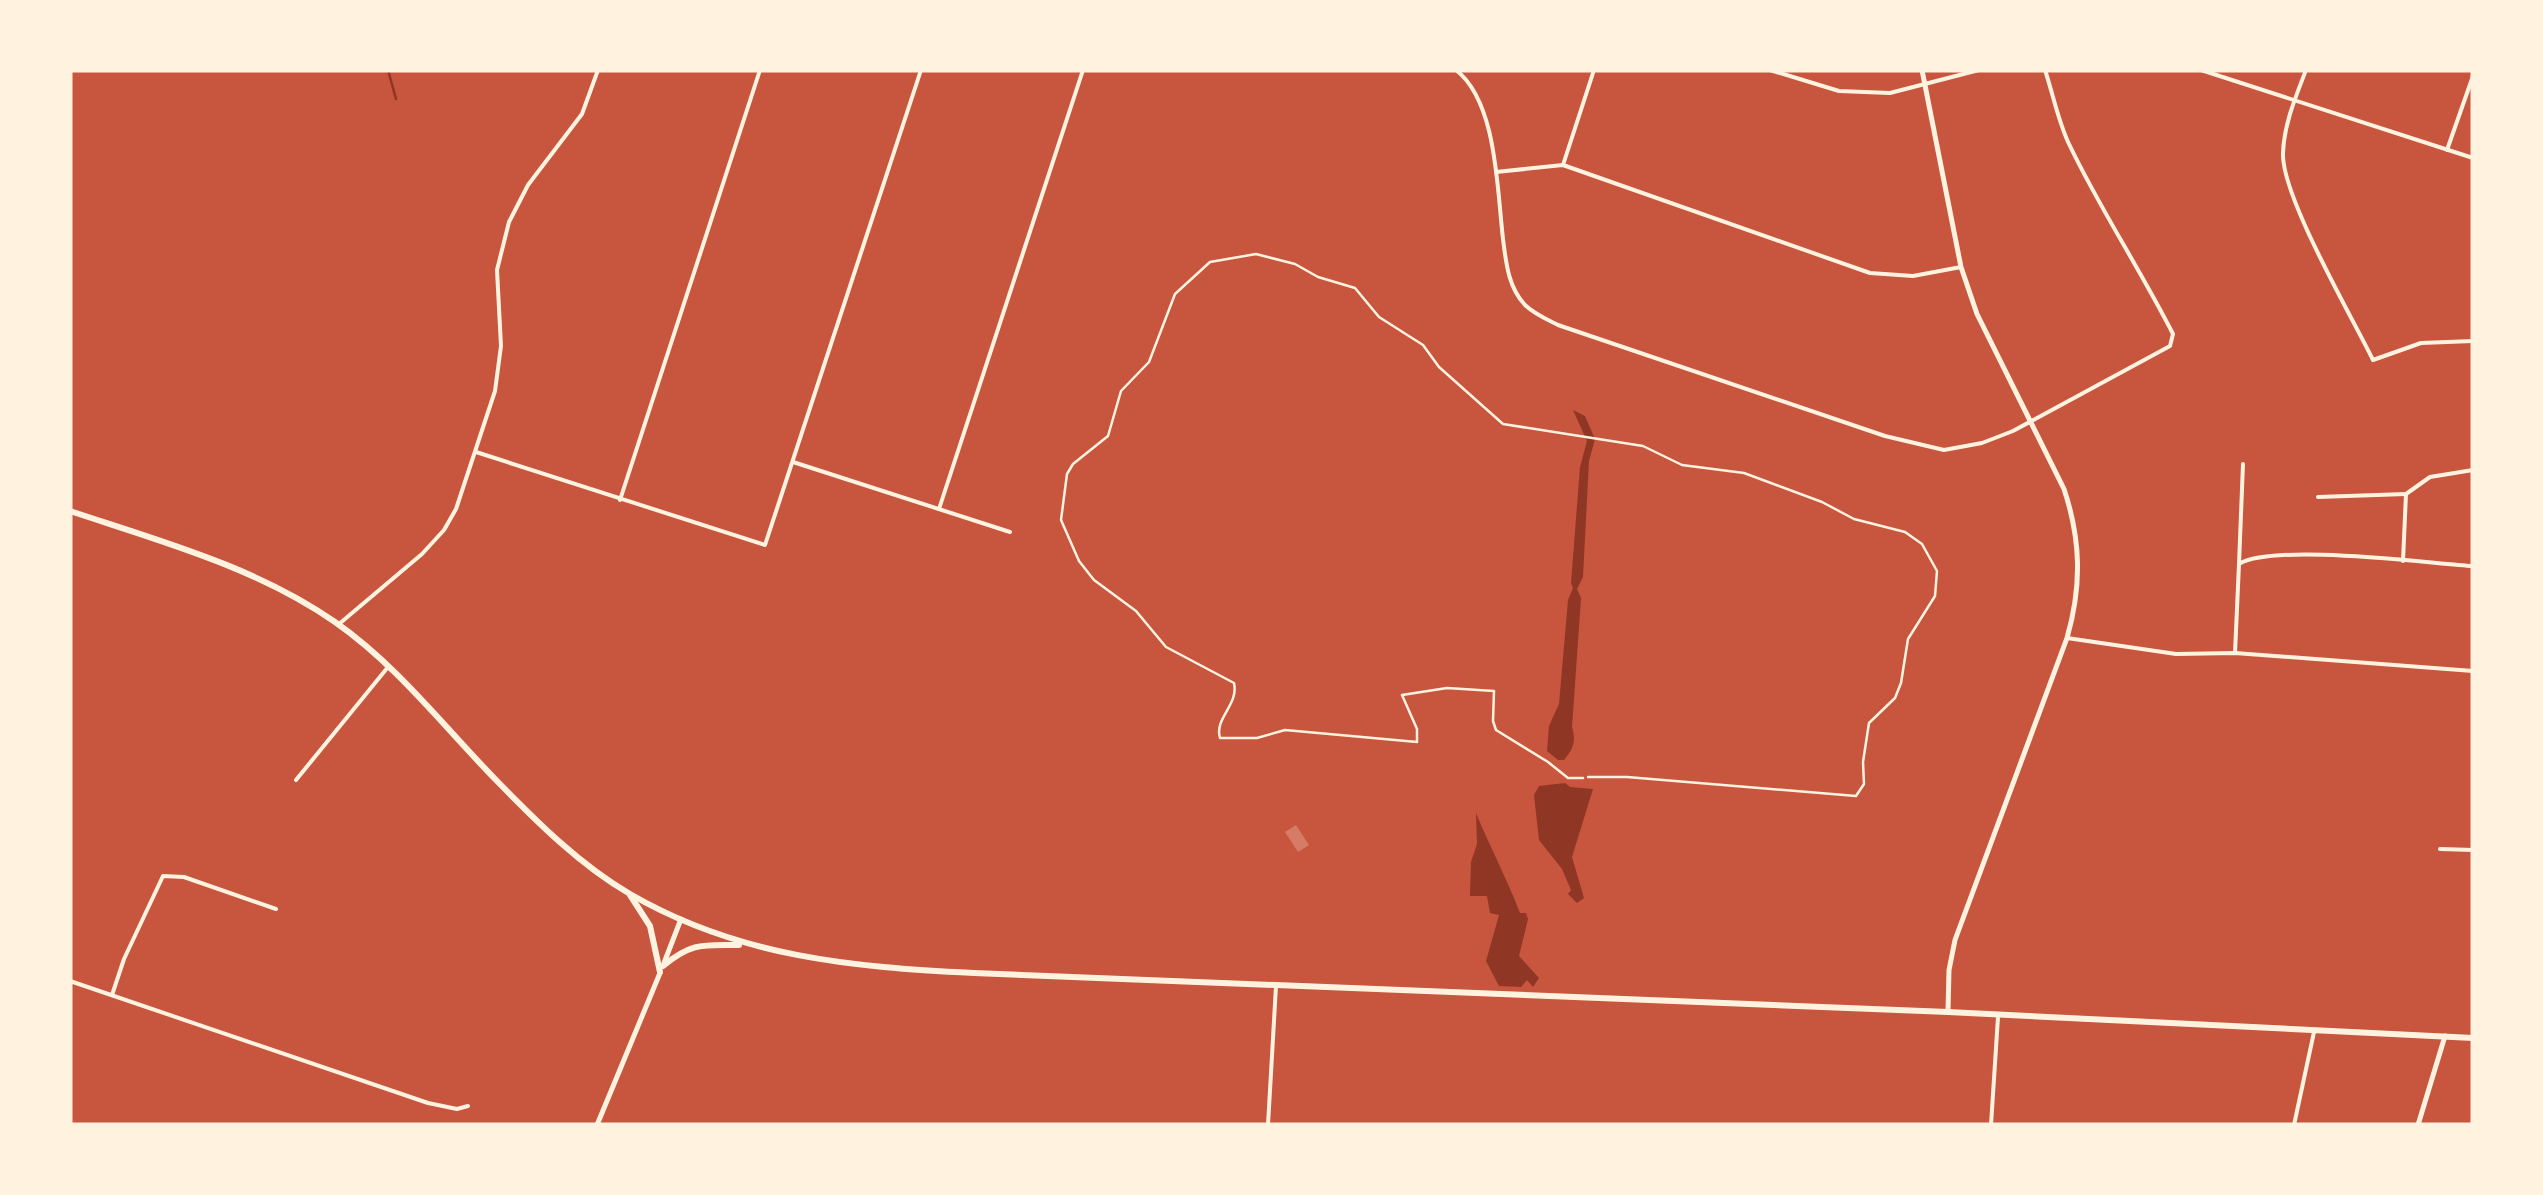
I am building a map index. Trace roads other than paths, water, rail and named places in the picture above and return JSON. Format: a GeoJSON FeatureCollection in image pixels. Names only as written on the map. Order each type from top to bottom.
{"type":"FeatureCollection","features":[{"type":"Feature","properties":{"kind":"main road"},"geometry":{"type":"LineString","coordinates":[[70,511],[216,560],[290,595],[339,624],[388,667],[548,831],[629,894],[748,945],[812,960],[901,970],[1948,1012],[2473,1038]]}},
{"type":"Feature","properties":{"kind":"main road"},"geometry":{"type":"LineString","coordinates":[[629,894],[650,926],[662,969],[680,952],[698,944],[748,945]]}},
{"type":"Feature","properties":{"kind":"street"},"geometry":{"type":"LineString","coordinates":[[339,624],[422,554],[444,530],[456,509],[496,391],[500,367],[497,270],[509,222],[528,185],[582,114],[598,70]]}},
{"type":"Feature","properties":{"kind":"street"},"geometry":{"type":"LineString","coordinates":[[620,500],[760,70]]}},
{"type":"Feature","properties":{"kind":"street"},"geometry":{"type":"LineString","coordinates":[[476,452],[765,545],[921,70]]}},
{"type":"Feature","properties":{"kind":"street"},"geometry":{"type":"LineString","coordinates":[[939,509],[1083,70]]}},
{"type":"Feature","properties":{"kind":"street"},"geometry":{"type":"LineString","coordinates":[[1456,70],[1478,96],[1495,172],[1508,273],[1523,303],[1537,314],[1922,446],[1944,450],[1965,448],[2013,431],[2170,346],[2173,334],[2068,140],[2046,70]]}},
{"type":"Feature","properties":{"kind":"street"},"geometry":{"type":"LineString","coordinates":[[1563,165],[1594,70]]}},
{"type":"Feature","properties":{"kind":"street"},"geometry":{"type":"LineString","coordinates":[[1770,70],[1839,91],[1890,93],[1979,70]]}},
{"type":"Feature","properties":{"kind":"street"},"geometry":{"type":"LineString","coordinates":[[1922,70],[1962,267],[1978,314],[2064,489],[2078,542],[2078,585],[2066,638],[1955,940],[1949,970],[1948,1012]]}},
{"type":"Feature","properties":{"kind":"street"},"geometry":{"type":"LineString","coordinates":[[2202,70],[2473,158]]}},
{"type":"Feature","properties":{"kind":"street"},"geometry":{"type":"LineString","coordinates":[[2306,70],[2294,101],[2283,154],[2285,172],[2305,222],[2373,360],[2421,344],[2473,341]]}},
{"type":"Feature","properties":{"kind":"street"},"geometry":{"type":"LineString","coordinates":[[2446,150],[2473,76]]}},
{"type":"Feature","properties":{"kind":"street"},"geometry":{"type":"LineString","coordinates":[[1495,172],[1563,165],[1870,273],[1914,276],[1962,267]]}},
{"type":"Feature","properties":{"kind":"street"},"geometry":{"type":"LineString","coordinates":[[793,462],[1010,532]]}},
{"type":"Feature","properties":{"kind":"street"},"geometry":{"type":"LineString","coordinates":[[2235,653],[2243,464]]}},
{"type":"Feature","properties":{"kind":"street"},"geometry":{"type":"LineString","coordinates":[[2318,496],[2406,494],[2430,477],[2473,470]]}},
{"type":"Feature","properties":{"kind":"street"},"geometry":{"type":"LineString","coordinates":[[2402,561],[2406,494]]}},
{"type":"Feature","properties":{"kind":"street"},"geometry":{"type":"LineString","coordinates":[[2239,564],[2250,558],[2286,554],[2473,566]]}},
{"type":"Feature","properties":{"kind":"street"},"geometry":{"type":"LineString","coordinates":[[2066,638],[2176,654],[2235,653],[2473,671]]}},
{"type":"Feature","properties":{"kind":"street"},"geometry":{"type":"LineString","coordinates":[[296,780],[388,667]]}},
{"type":"Feature","properties":{"kind":"street"},"geometry":{"type":"LineString","coordinates":[[2440,849],[2473,850]]}},
{"type":"Feature","properties":{"kind":"street"},"geometry":{"type":"LineString","coordinates":[[112,995],[163,876],[184,877],[276,909]]}},
{"type":"Feature","properties":{"kind":"street"},"geometry":{"type":"LineString","coordinates":[[597,1125],[681,919]]}},
{"type":"Feature","properties":{"kind":"street"},"geometry":{"type":"LineString","coordinates":[[70,981],[428,1103],[457,1109],[468,1106]]}},
{"type":"Feature","properties":{"kind":"street"},"geometry":{"type":"LineString","coordinates":[[1268,1125],[1276,986]]}},
{"type":"Feature","properties":{"kind":"street"},"geometry":{"type":"LineString","coordinates":[[1991,1125],[1998,1017]]}},
{"type":"Feature","properties":{"kind":"street"},"geometry":{"type":"LineString","coordinates":[[2294,1125],[2314,1031]]}},
{"type":"Feature","properties":{"kind":"street"},"geometry":{"type":"LineString","coordinates":[[2418,1125],[2444,1036]]}},
{"type":"Feature","properties":{"kind":"waterway"},"geometry":{"type":"LineString","coordinates":[[388,70],[396,99]]}}]}
